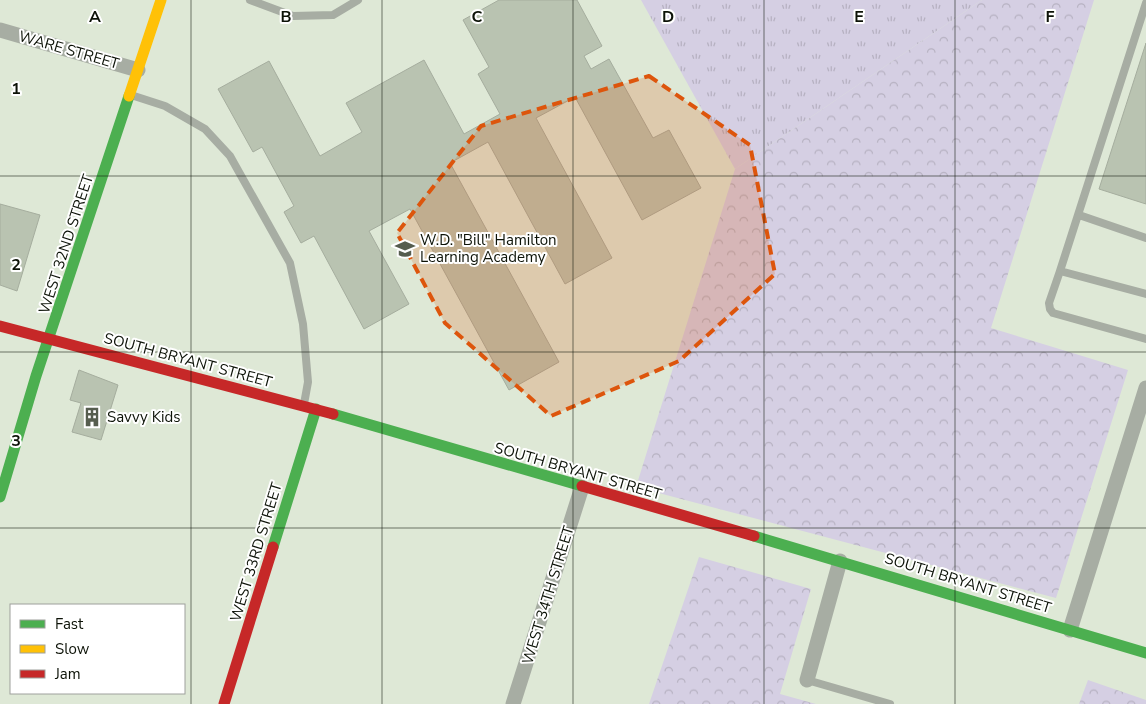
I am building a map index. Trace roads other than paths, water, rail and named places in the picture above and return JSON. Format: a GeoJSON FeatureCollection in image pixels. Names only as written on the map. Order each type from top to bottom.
{"type":"FeatureCollection","features":[{"type":"Feature","properties":{"kind":"street","name":"WEST 32ND STREET"},"geometry":{"type":"LineString","coordinates":[[0,497],[36,376],[50,339],[161,0]]}},
{"type":"Feature","properties":{"kind":"street","name":"WARE STREET"},"geometry":{"type":"LineString","coordinates":[[0,30],[138,70]]}},
{"type":"Feature","properties":{"kind":"street","name":"SOUTH BRYANT STREET"},"geometry":{"type":"LineString","coordinates":[[0,326],[316,409],[840,561],[1146,653]]}},
{"type":"Feature","properties":{"kind":"street"},"geometry":{"type":"LineString","coordinates":[[1070,630],[1146,388]]}},
{"type":"Feature","properties":{"kind":"street","name":"WEST 33RD STREET"},"geometry":{"type":"LineString","coordinates":[[224,704],[316,409]]}},
{"type":"Feature","properties":{"kind":"street","name":"WEST 34TH STREET"},"geometry":{"type":"LineString","coordinates":[[514,704],[582,487]]}},
{"type":"Feature","properties":{"kind":"street"},"geometry":{"type":"LineString","coordinates":[[807,680],[840,561]]}},
{"type":"Feature","properties":{"kind":"lane"},"geometry":{"type":"LineString","coordinates":[[250,0],[293,16],[333,15],[358,0]]}},
{"type":"Feature","properties":{"kind":"lane"},"geometry":{"type":"LineString","coordinates":[[1146,3],[1049,303],[1054,313],[1146,339]]}},
{"type":"Feature","properties":{"kind":"lane"},"geometry":{"type":"LineString","coordinates":[[131,95],[165,106],[205,129],[230,156],[290,263],[303,324],[308,382],[304,406]]}},
{"type":"Feature","properties":{"kind":"lane"},"geometry":{"type":"LineString","coordinates":[[1078,214],[1146,238]]}},
{"type":"Feature","properties":{"kind":"lane"},"geometry":{"type":"LineString","coordinates":[[1060,271],[1146,294]]}},
{"type":"Feature","properties":{"kind":"lane"},"geometry":{"type":"LineString","coordinates":[[807,680],[890,704]]}},
{"type":"Feature","properties":{"kind":"place","name":"W.D. \"Bill\" Hamilton Learning Academy"},"geometry":{"type":"Point","coordinates":[405,249]}},
{"type":"Feature","properties":{"kind":"place","name":"Savvy Kids"},"geometry":{"type":"Point","coordinates":[92,417]}}]}
